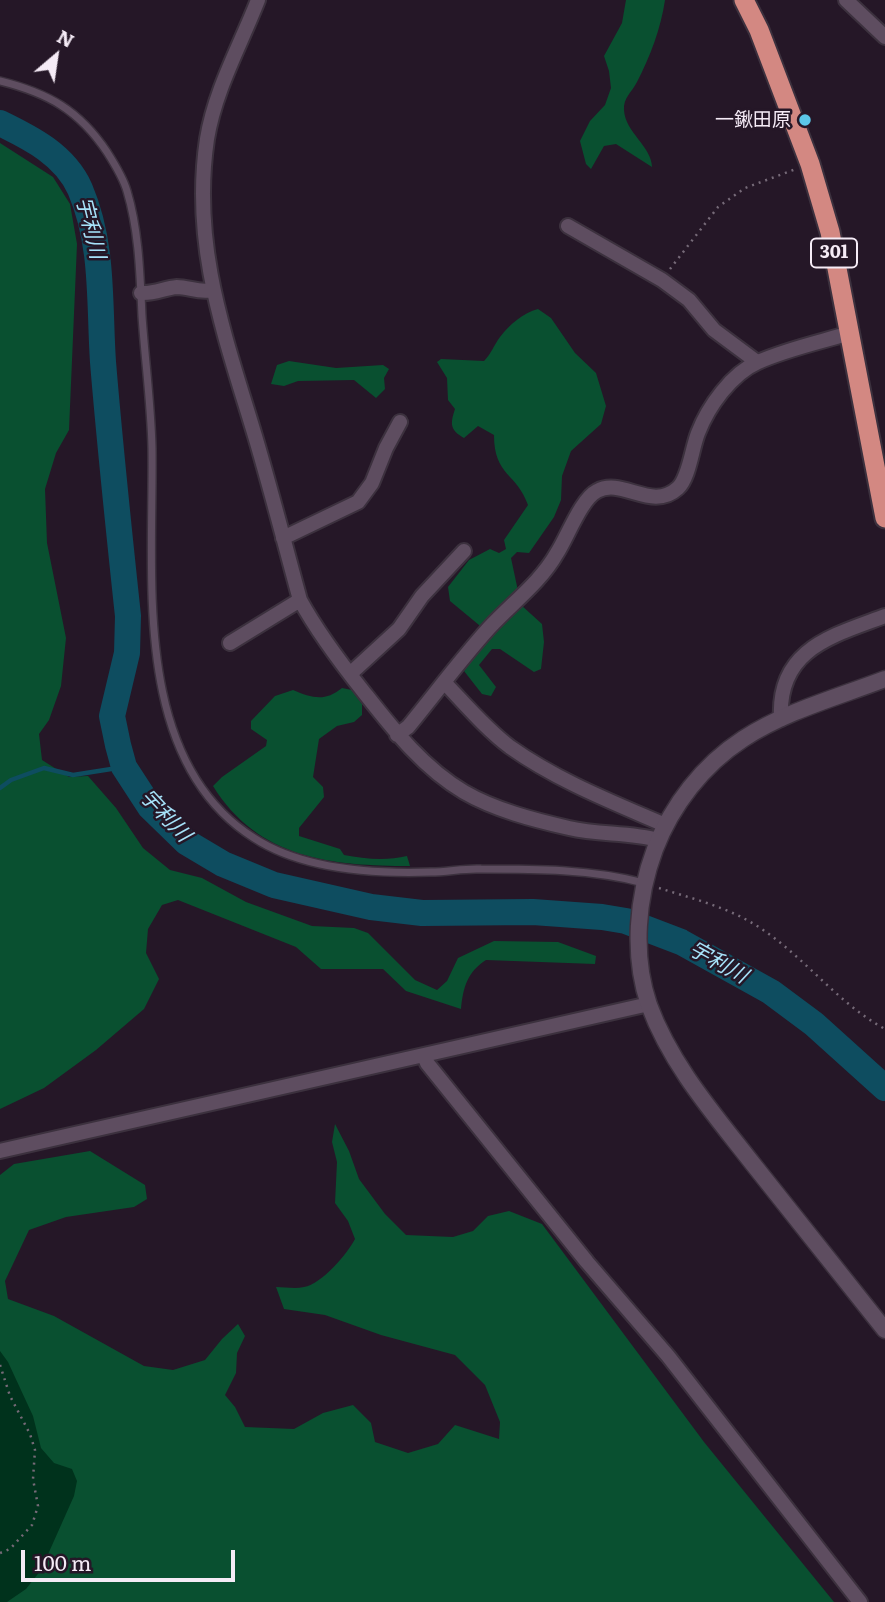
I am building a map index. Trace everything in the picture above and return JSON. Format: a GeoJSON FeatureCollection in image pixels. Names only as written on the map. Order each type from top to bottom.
{"type":"FeatureCollection","features":[{"type":"Feature","properties":{"kind":"highway","name":"301"},"geometry":{"type":"LineString","coordinates":[[744,0],[759,30],[810,164],[830,232],[885,517]]}},
{"type":"Feature","properties":{"kind":"street"},"geometry":{"type":"LineString","coordinates":[[258,0],[212,114],[207,141],[203,212],[212,290],[300,600],[313,624],[397,735],[443,778],[479,800],[510,812],[568,828],[646,837],[662,833]]}},
{"type":"Feature","properties":{"kind":"street"},"geometry":{"type":"LineString","coordinates":[[846,0],[885,37]]}},
{"type":"Feature","properties":{"kind":"street"},"geometry":{"type":"LineString","coordinates":[[568,226],[662,280],[689,300],[714,330],[757,362]]}},
{"type":"Feature","properties":{"kind":"street"},"geometry":{"type":"LineString","coordinates":[[141,293],[154,294],[179,287],[203,292],[212,290]]}},
{"type":"Feature","properties":{"kind":"street"},"geometry":{"type":"LineString","coordinates":[[397,735],[408,727],[489,628],[542,576],[587,500],[597,490],[611,488],[657,497],[670,495],[682,485],[698,432],[717,398],[742,372],[757,362],[850,333]]}},
{"type":"Feature","properties":{"kind":"street"},"geometry":{"type":"LineString","coordinates":[[283,538],[358,502],[368,491],[400,422]]}},
{"type":"Feature","properties":{"kind":"street"},"geometry":{"type":"LineString","coordinates":[[350,674],[399,629],[422,596],[464,551]]}},
{"type":"Feature","properties":{"kind":"street"},"geometry":{"type":"LineString","coordinates":[[230,643],[300,600]]}},
{"type":"Feature","properties":{"kind":"street"},"geometry":{"type":"LineString","coordinates":[[780,719],[782,692],[792,667],[806,651],[841,632],[885,616]]}},
{"type":"Feature","properties":{"kind":"street"},"geometry":{"type":"LineString","coordinates":[[885,680],[780,719],[743,739],[711,764],[688,790],[662,833],[643,887],[639,926],[641,973],[649,1004],[672,1056],[885,1330]]}},
{"type":"Feature","properties":{"kind":"street"},"geometry":{"type":"LineString","coordinates":[[444,682],[508,745],[538,765],[662,833]]}},
{"type":"Feature","properties":{"kind":"street"},"geometry":{"type":"LineString","coordinates":[[0,1151],[649,1004]]}},
{"type":"Feature","properties":{"kind":"street"},"geometry":{"type":"LineString","coordinates":[[424,1055],[427,1063],[676,1367],[860,1602]]}},
{"type":"Feature","properties":{"kind":"lane"},"geometry":{"type":"LineString","coordinates":[[0,81],[26,87],[71,110],[94,133],[127,188],[141,293],[152,444],[158,667],[171,723],[184,759],[216,807],[233,824],[264,844],[301,861],[321,866],[410,872],[479,869],[574,872],[613,876],[643,887]]}},
{"type":"Feature","properties":{"kind":"path"},"geometry":{"type":"LineString","coordinates":[[662,280],[718,207],[745,188],[810,164]]}},
{"type":"Feature","properties":{"kind":"path"},"geometry":{"type":"LineString","coordinates":[[643,887],[746,919],[775,940],[859,1013],[885,1029]]}},
{"type":"Feature","properties":{"kind":"path"},"geometry":{"type":"LineString","coordinates":[[0,1365],[10,1396],[30,1434],[34,1450],[33,1479],[38,1506],[32,1525],[10,1549],[0,1553]]}},
{"type":"Feature","properties":{"kind":"green space"},"geometry":{"type":"Polygon","coordinates":[[[626,0],[665,0],[651,52],[624,106],[625,118],[648,153],[652,167],[616,144],[604,146],[591,169],[586,164],[580,141],[590,121],[605,105],[611,88],[604,56],[622,23],[626,0]]]}},
{"type":"Feature","properties":{"kind":"green space"},"geometry":{"type":"Polygon","coordinates":[[[0,143],[53,177],[70,204],[77,244],[69,430],[56,453],[45,489],[47,543],[66,638],[61,686],[49,720],[39,734],[42,760],[69,777],[88,776],[116,808],[143,848],[170,870],[202,878],[246,902],[312,926],[354,928],[368,933],[415,980],[437,990],[447,981],[458,958],[494,941],[558,942],[596,956],[595,964],[486,960],[474,970],[467,981],[461,1009],[406,991],[383,969],[321,969],[296,947],[178,900],[162,905],[148,929],[146,953],[159,979],[144,1009],[96,1050],[44,1088],[0,1109],[0,143]]]}},
{"type":"Feature","properties":{"kind":"green space"},"geometry":{"type":"Polygon","coordinates":[[[538,309],[551,318],[575,353],[596,373],[606,406],[601,424],[571,451],[562,476],[561,500],[554,517],[529,553],[517,552],[511,558],[521,605],[542,624],[544,642],[541,669],[534,672],[500,649],[492,649],[479,665],[496,687],[491,696],[482,694],[464,671],[486,637],[479,625],[450,601],[448,587],[469,560],[490,549],[499,553],[506,549],[504,540],[528,505],[498,459],[494,435],[478,426],[464,438],[454,429],[452,423],[455,409],[448,400],[447,378],[437,362],[441,359],[484,361],[508,328],[522,316],[538,309]]]}},
{"type":"Feature","properties":{"kind":"green space"},"geometry":{"type":"Polygon","coordinates":[[[289,361],[336,368],[383,365],[389,369],[384,378],[385,389],[376,398],[354,380],[298,381],[284,386],[271,384],[277,365],[289,361]]]}},
{"type":"Feature","properties":{"kind":"green space"},"geometry":{"type":"Polygon","coordinates":[[[342,688],[352,690],[362,704],[362,715],[354,722],[337,726],[319,739],[313,777],[323,787],[324,797],[299,828],[299,836],[340,849],[344,855],[359,858],[392,859],[407,856],[410,866],[353,864],[299,853],[252,829],[231,810],[213,786],[266,746],[267,740],[251,729],[251,721],[275,696],[293,690],[312,697],[324,697],[342,688]]]}},
{"type":"Feature","properties":{"kind":"green space"},"geometry":{"type":"Polygon","coordinates":[[[335,1124],[359,1179],[385,1214],[406,1235],[453,1237],[473,1231],[488,1216],[509,1211],[542,1224],[704,1442],[834,1602],[7,1602],[26,1589],[41,1570],[74,1496],[77,1481],[72,1469],[54,1463],[41,1448],[33,1416],[8,1362],[0,1351],[0,1175],[14,1164],[90,1151],[145,1185],[147,1199],[134,1207],[66,1217],[29,1230],[5,1281],[8,1299],[54,1316],[144,1366],[173,1370],[205,1360],[238,1324],[245,1336],[237,1353],[236,1373],[225,1395],[235,1407],[245,1427],[294,1429],[323,1413],[353,1405],[371,1423],[375,1442],[408,1453],[438,1444],[455,1425],[499,1439],[500,1422],[485,1385],[455,1355],[381,1335],[325,1315],[284,1309],[276,1287],[301,1288],[311,1285],[340,1260],[355,1239],[348,1221],[335,1203],[337,1162],[332,1142],[335,1124]]]}},
{"type":"Feature","properties":{"kind":"green space"},"geometry":{"type":"Polygon","coordinates":[[[0,1342],[98,1456],[54,1602],[0,1602],[0,1342]]]}},
{"type":"Feature","properties":{"kind":"waterway","name":"宇利川"},"geometry":{"type":"LineString","coordinates":[[0,123],[46,149],[66,166],[80,189],[93,231],[128,616],[127,653],[112,716],[124,767],[150,807],[186,842],[223,864],[274,885],[371,907],[422,913],[533,912],[602,917],[626,921],[681,942],[771,992],[814,1024],[885,1088]]}},
{"type":"Feature","properties":{"kind":"waterway"},"geometry":{"type":"LineString","coordinates":[[0,788],[11,780],[44,768],[73,775],[124,767]]}},
{"type":"Feature","properties":{"kind":"place","name":"一鍬田原"},"geometry":{"type":"Point","coordinates":[805,120]}}]}
